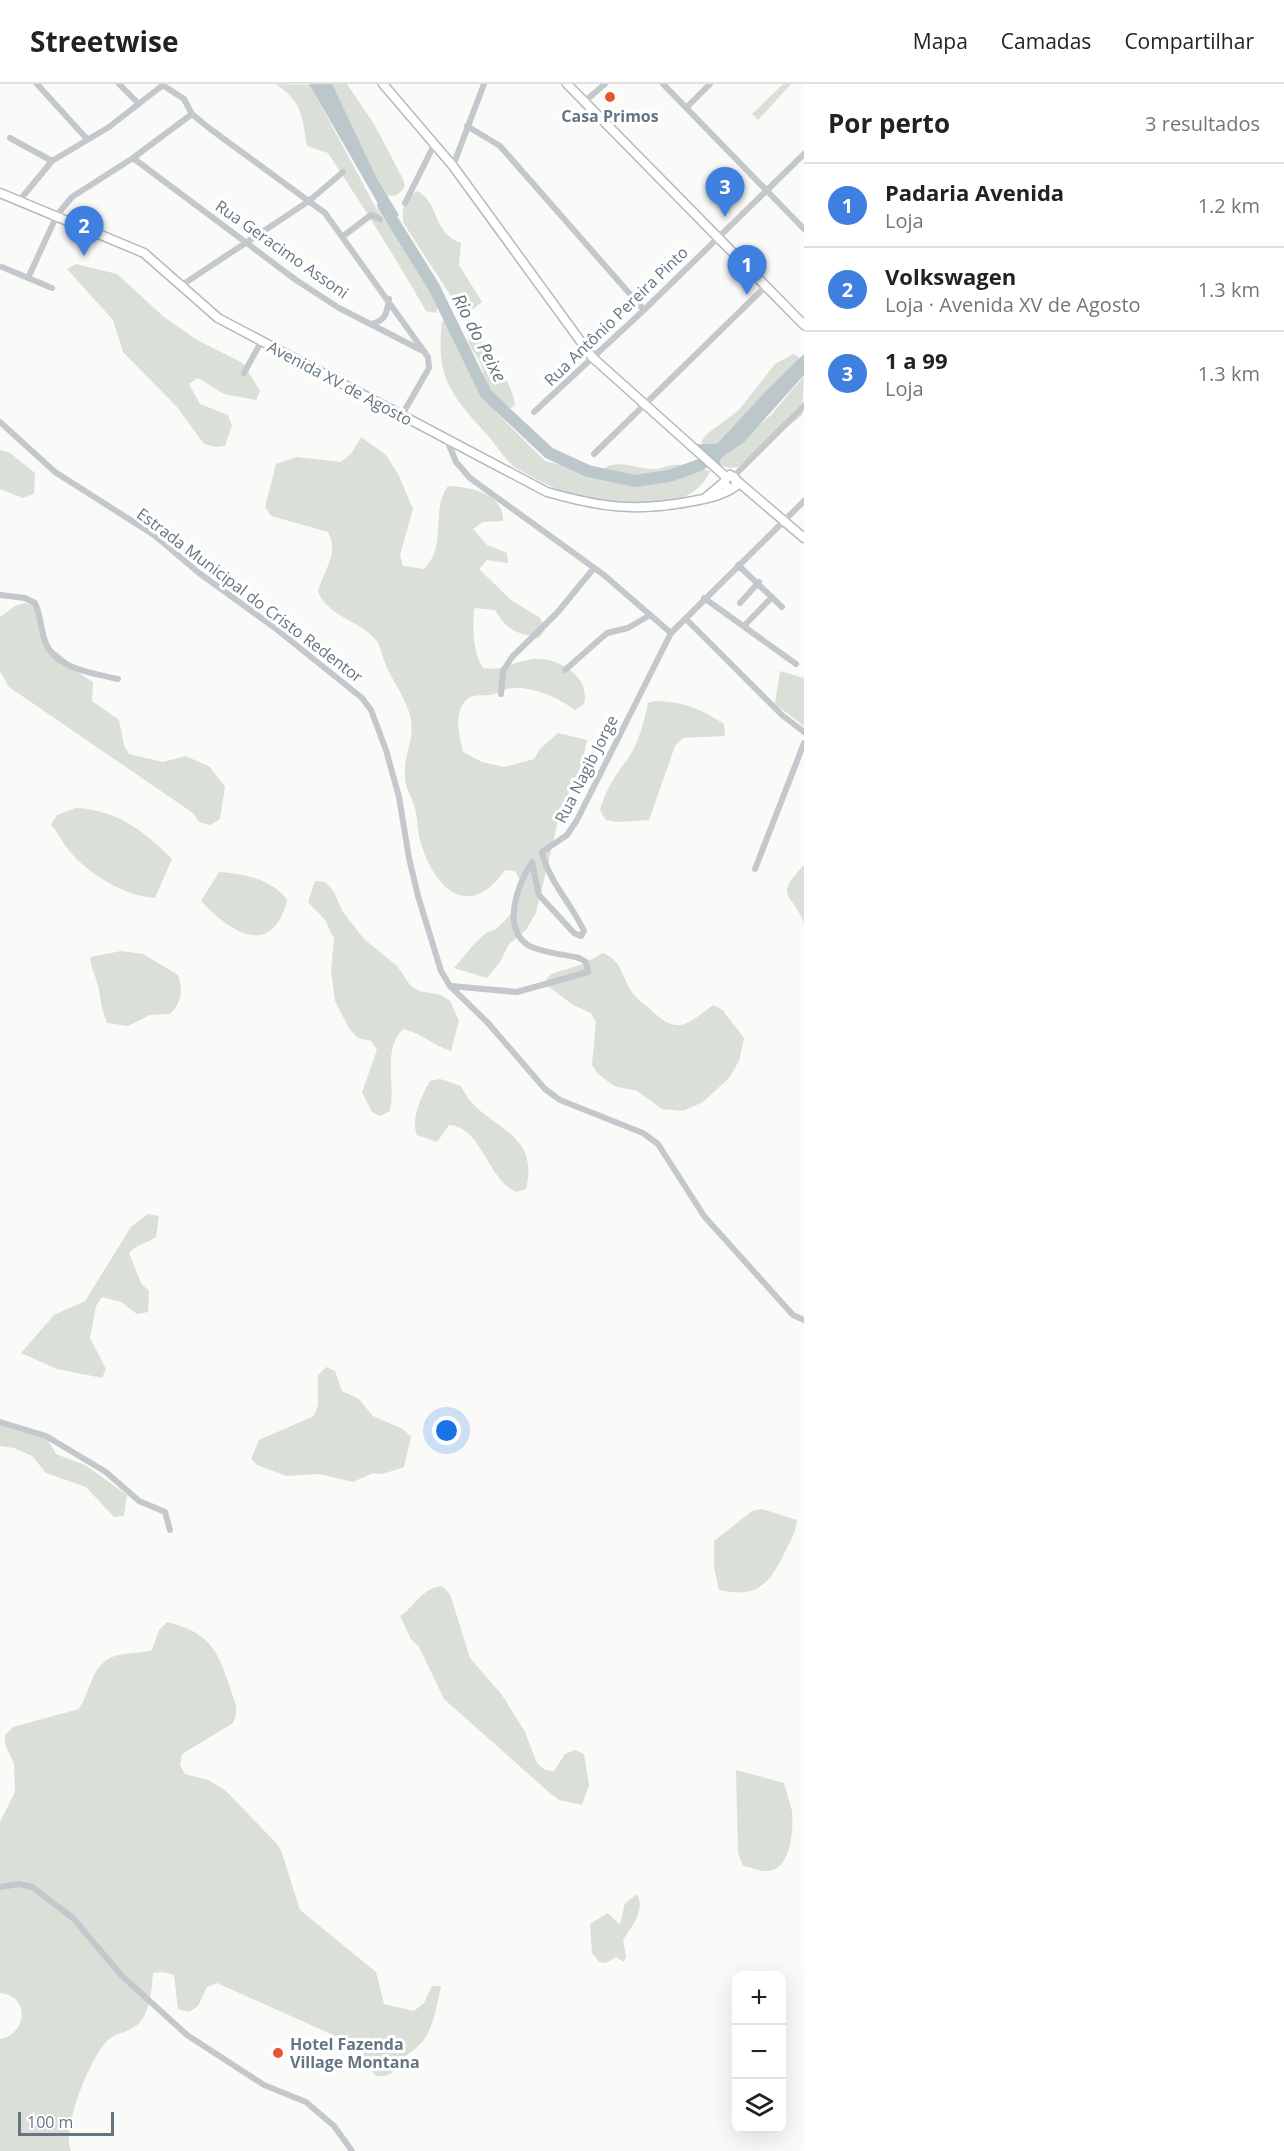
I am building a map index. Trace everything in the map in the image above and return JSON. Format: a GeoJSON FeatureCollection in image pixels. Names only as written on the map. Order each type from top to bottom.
{"type":"FeatureCollection","features":[{"type":"Feature","properties":{"kind":"street"},"geometry":{"type":"LineString","coordinates":[[38,84],[87,139]]}},
{"type":"Feature","properties":{"kind":"street"},"geometry":{"type":"LineString","coordinates":[[119,84],[139,104]]}},
{"type":"Feature","properties":{"kind":"street"},"geometry":{"type":"LineString","coordinates":[[383,84],[453,166],[592,357],[728,481],[759,499],[804,538]]}},
{"type":"Feature","properties":{"kind":"street"},"geometry":{"type":"LineString","coordinates":[[453,166],[484,84]]}},
{"type":"Feature","properties":{"kind":"street"},"geometry":{"type":"LineString","coordinates":[[567,84],[804,325]]}},
{"type":"Feature","properties":{"kind":"street"},"geometry":{"type":"LineString","coordinates":[[584,102],[605,84]]}},
{"type":"Feature","properties":{"kind":"street"},"geometry":{"type":"LineString","coordinates":[[663,84],[804,229]]}},
{"type":"Feature","properties":{"kind":"street"},"geometry":{"type":"LineString","coordinates":[[686,108],[710,84]]}},
{"type":"Feature","properties":{"kind":"street"},"geometry":{"type":"LineString","coordinates":[[19,201],[52,161],[164,85],[184,99],[192,114],[325,213],[389,299],[428,357],[429,368],[402,415]]}},
{"type":"Feature","properties":{"kind":"street"},"geometry":{"type":"LineString","coordinates":[[28,278],[57,215],[72,197],[133,158],[192,114]]}},
{"type":"Feature","properties":{"kind":"street"},"geometry":{"type":"LineString","coordinates":[[467,126],[500,146],[644,310]]}},
{"type":"Feature","properties":{"kind":"street"},"geometry":{"type":"LineString","coordinates":[[10,138],[52,161]]}},
{"type":"Feature","properties":{"kind":"street"},"geometry":{"type":"LineString","coordinates":[[405,203],[434,145]]}},
{"type":"Feature","properties":{"kind":"street","name":"Rua Antônio Pereira Pinto"},"geometry":{"type":"LineString","coordinates":[[534,412],[644,310],[804,154]]}},
{"type":"Feature","properties":{"kind":"street","name":"Rua Geracimo Assoni"},"geometry":{"type":"LineString","coordinates":[[133,158],[296,280],[339,308],[423,351]]}},
{"type":"Feature","properties":{"kind":"street"},"geometry":{"type":"LineString","coordinates":[[182,285],[309,201],[343,172]]}},
{"type":"Feature","properties":{"kind":"street","name":"Avenida XV de Agosto"},"geometry":{"type":"LineString","coordinates":[[0,193],[144,253],[218,318],[547,492],[570,499],[632,509],[704,499],[728,481]]}},
{"type":"Feature","properties":{"kind":"street"},"geometry":{"type":"LineString","coordinates":[[342,237],[371,214],[380,219]]}},
{"type":"Feature","properties":{"kind":"street"},"geometry":{"type":"LineString","coordinates":[[2,267],[52,288]]}},
{"type":"Feature","properties":{"kind":"street"},"geometry":{"type":"LineString","coordinates":[[594,454],[765,287]]}},
{"type":"Feature","properties":{"kind":"street"},"geometry":{"type":"LineString","coordinates":[[371,324],[381,321],[385,316],[389,299]]}},
{"type":"Feature","properties":{"kind":"street"},"geometry":{"type":"LineString","coordinates":[[244,373],[261,342]]}},
{"type":"Feature","properties":{"kind":"street"},"geometry":{"type":"LineString","coordinates":[[728,481],[804,406]]}},
{"type":"Feature","properties":{"kind":"street","name":"Estrada Municipal do Cristo Redentor"},"geometry":{"type":"LineString","coordinates":[[0,422],[55,472],[154,535],[199,573],[275,628],[362,698],[374,718],[386,750],[399,797],[418,896],[441,971],[450,986],[488,1023],[545,1089],[560,1100],[642,1133],[658,1144],[704,1216],[793,1315],[804,1320]]}},
{"type":"Feature","properties":{"kind":"street"},"geometry":{"type":"LineString","coordinates":[[447,440],[456,462],[470,478],[594,568],[671,633]]}},
{"type":"Feature","properties":{"kind":"street","name":"Rua Nagib Jorge"},"geometry":{"type":"LineString","coordinates":[[532,862],[542,852],[567,836],[577,820],[619,732],[671,633],[804,501]]}},
{"type":"Feature","properties":{"kind":"street"},"geometry":{"type":"LineString","coordinates":[[738,565],[759,582],[782,607]]}},
{"type":"Feature","properties":{"kind":"street"},"geometry":{"type":"LineString","coordinates":[[501,694],[500,681],[512,657],[565,605],[594,568]]}},
{"type":"Feature","properties":{"kind":"street"},"geometry":{"type":"LineString","coordinates":[[740,603],[759,582]]}},
{"type":"Feature","properties":{"kind":"street"},"geometry":{"type":"LineString","coordinates":[[0,595],[26,598],[35,603],[44,639],[53,655],[73,667],[118,679]]}},
{"type":"Feature","properties":{"kind":"street"},"geometry":{"type":"LineString","coordinates":[[744,627],[772,597]]}},
{"type":"Feature","properties":{"kind":"street"},"geometry":{"type":"LineString","coordinates":[[704,598],[796,664]]}},
{"type":"Feature","properties":{"kind":"street"},"geometry":{"type":"LineString","coordinates":[[565,670],[581,652],[607,633],[628,628],[650,615]]}},
{"type":"Feature","properties":{"kind":"street"},"geometry":{"type":"LineString","coordinates":[[686,619],[782,714],[804,732]]}},
{"type":"Feature","properties":{"kind":"street"},"geometry":{"type":"LineString","coordinates":[[755,869],[804,743]]}},
{"type":"Feature","properties":{"kind":"street"},"geometry":{"type":"LineString","coordinates":[[532,862],[539,895],[574,933],[581,936],[584,931],[549,872],[542,852]]}},
{"type":"Feature","properties":{"kind":"street"},"geometry":{"type":"LineString","coordinates":[[450,986],[517,992],[588,972],[586,962],[579,958],[530,946],[515,927],[512,918],[515,906],[532,862]]}},
{"type":"Feature","properties":{"kind":"street"},"geometry":{"type":"LineString","coordinates":[[0,1422],[46,1436],[106,1472],[139,1501],[165,1512],[170,1530]]}},
{"type":"Feature","properties":{"kind":"street"},"geometry":{"type":"LineString","coordinates":[[0,1887],[19,1884],[32,1887],[73,1917],[121,1975],[187,2035],[264,2085],[306,2102],[334,2126],[352,2151]]}},
{"type":"Feature","properties":{"kind":"shaded area"},"geometry":{"type":"Polygon","coordinates":[[[276,84],[310,85],[376,208],[431,283],[439,302],[436,313],[426,311],[328,153],[307,146],[300,111],[292,97],[276,84]]]}},
{"type":"Feature","properties":{"kind":"shaded area"},"geometry":{"type":"Polygon","coordinates":[[[309,84],[332,84],[377,179],[399,215],[388,221],[309,84]]]}},
{"type":"Feature","properties":{"kind":"shaded area"},"geometry":{"type":"Polygon","coordinates":[[[329,84],[347,84],[374,124],[403,179],[405,186],[397,194],[388,196],[380,193],[329,84]]]}},
{"type":"Feature","properties":{"kind":"shaded area"},"geometry":{"type":"Polygon","coordinates":[[[783,84],[791,84],[758,120],[752,114],[783,84]]]}},
{"type":"Feature","properties":{"kind":"shaded area"},"geometry":{"type":"Polygon","coordinates":[[[417,191],[429,202],[445,232],[461,243],[459,265],[482,302],[473,309],[463,311],[456,304],[404,224],[404,205],[417,191]]]}},
{"type":"Feature","properties":{"kind":"shaded area"},"geometry":{"type":"Polygon","coordinates":[[[76,264],[117,274],[164,317],[197,340],[243,363],[260,391],[256,400],[224,394],[198,378],[189,384],[200,404],[228,415],[232,426],[225,446],[215,447],[204,444],[177,407],[123,352],[113,320],[67,269],[76,264]]]}},
{"type":"Feature","properties":{"kind":"shaded area"},"geometry":{"type":"Polygon","coordinates":[[[442,321],[452,323],[480,390],[492,408],[545,461],[597,474],[616,464],[653,469],[683,465],[710,471],[701,485],[687,496],[649,505],[608,503],[574,496],[523,472],[505,457],[465,409],[449,385],[441,358],[442,321]]]}},
{"type":"Feature","properties":{"kind":"shaded area"},"geometry":{"type":"Polygon","coordinates":[[[476,326],[484,345],[508,382],[515,405],[507,411],[494,404],[491,399],[481,365],[470,347],[469,333],[471,327],[476,326]]]}},
{"type":"Feature","properties":{"kind":"shaded area"},"geometry":{"type":"Polygon","coordinates":[[[793,354],[803,359],[713,451],[707,450],[701,442],[707,434],[739,410],[775,364],[793,354]]]}},
{"type":"Feature","properties":{"kind":"shaded area"},"geometry":{"type":"Polygon","coordinates":[[[804,354],[804,375],[744,442],[721,458],[718,472],[690,444],[717,444],[804,354]]]}},
{"type":"Feature","properties":{"kind":"shaded area"},"geometry":{"type":"Polygon","coordinates":[[[804,376],[802,415],[738,467],[729,468],[720,465],[718,460],[771,415],[804,376]]]}},
{"type":"Feature","properties":{"kind":"shaded area"},"geometry":{"type":"Polygon","coordinates":[[[361,437],[386,455],[399,476],[413,509],[400,555],[403,566],[424,569],[431,560],[437,539],[440,506],[448,486],[484,493],[498,504],[502,511],[503,521],[483,522],[473,529],[487,545],[507,553],[508,563],[487,560],[479,569],[511,600],[540,618],[545,630],[539,638],[524,634],[508,627],[495,610],[474,608],[475,646],[483,668],[496,669],[526,660],[543,659],[562,665],[578,677],[583,685],[584,704],[575,710],[562,701],[538,691],[511,688],[491,695],[471,697],[465,701],[459,713],[458,726],[463,752],[482,762],[504,767],[534,759],[540,749],[558,733],[587,740],[582,763],[560,813],[536,913],[526,930],[509,944],[500,962],[487,978],[454,968],[476,942],[486,933],[496,929],[513,912],[520,880],[515,871],[505,870],[492,885],[479,894],[467,896],[455,893],[435,875],[421,844],[415,808],[405,781],[405,767],[412,733],[410,714],[376,640],[329,607],[318,592],[331,555],[331,540],[328,532],[271,516],[265,507],[276,464],[297,457],[341,462],[351,454],[361,437]]]}},
{"type":"Feature","properties":{"kind":"shaded area"},"geometry":{"type":"Polygon","coordinates":[[[0,450],[10,453],[35,473],[34,494],[23,498],[0,489],[0,450]]]}},
{"type":"Feature","properties":{"kind":"shaded area"},"geometry":{"type":"Polygon","coordinates":[[[25,603],[37,605],[50,648],[93,682],[92,701],[119,720],[124,745],[129,754],[163,762],[186,756],[210,767],[225,787],[220,819],[210,825],[199,822],[193,813],[9,687],[0,671],[0,617],[15,606],[25,603]]]}},
{"type":"Feature","properties":{"kind":"shaded area"},"geometry":{"type":"Polygon","coordinates":[[[780,671],[804,678],[804,726],[775,704],[780,671]]]}},
{"type":"Feature","properties":{"kind":"shaded area"},"geometry":{"type":"Polygon","coordinates":[[[654,701],[683,704],[707,714],[724,724],[725,736],[683,738],[675,746],[649,820],[617,822],[606,820],[600,810],[605,796],[636,745],[648,703],[654,701]]]}},
{"type":"Feature","properties":{"kind":"shaded area"},"geometry":{"type":"Polygon","coordinates":[[[76,808],[104,813],[129,824],[172,859],[155,898],[143,897],[106,882],[84,866],[67,848],[51,825],[57,815],[76,808]]]}},
{"type":"Feature","properties":{"kind":"shaded area"},"geometry":{"type":"Polygon","coordinates":[[[804,865],[804,923],[787,890],[794,876],[804,865]]]}},
{"type":"Feature","properties":{"kind":"shaded area"},"geometry":{"type":"Polygon","coordinates":[[[219,872],[257,879],[281,893],[287,900],[280,919],[271,930],[261,935],[249,935],[225,922],[201,901],[219,872]]]}},
{"type":"Feature","properties":{"kind":"shaded area"},"geometry":{"type":"Polygon","coordinates":[[[315,881],[325,882],[333,890],[343,912],[364,939],[397,966],[410,985],[419,991],[441,995],[450,1001],[459,1021],[451,1051],[403,1029],[397,1037],[391,1057],[390,1111],[380,1116],[372,1112],[362,1092],[377,1050],[371,1041],[358,1038],[350,1030],[335,1001],[331,970],[334,939],[325,920],[308,902],[315,881]]]}},
{"type":"Feature","properties":{"kind":"shaded area"},"geometry":{"type":"Polygon","coordinates":[[[121,951],[143,954],[178,975],[181,986],[180,996],[170,1014],[150,1015],[128,1026],[107,1023],[90,957],[121,951]]]}},
{"type":"Feature","properties":{"kind":"shaded area"},"geometry":{"type":"Polygon","coordinates":[[[603,953],[614,960],[620,968],[636,997],[668,1023],[682,1025],[713,1005],[723,1010],[742,1034],[744,1038],[739,1061],[729,1078],[703,1102],[683,1111],[662,1109],[637,1091],[614,1086],[598,1074],[592,1065],[596,1022],[591,1013],[573,1005],[544,983],[551,974],[583,964],[603,953]]]}},
{"type":"Feature","properties":{"kind":"shaded area"},"geometry":{"type":"Polygon","coordinates":[[[440,1079],[461,1086],[470,1101],[517,1141],[525,1153],[528,1169],[526,1189],[516,1192],[506,1185],[469,1134],[460,1128],[449,1125],[437,1142],[417,1135],[415,1122],[421,1100],[430,1081],[440,1079]]]}},
{"type":"Feature","properties":{"kind":"shaded area"},"geometry":{"type":"Polygon","coordinates":[[[148,1214],[159,1216],[156,1237],[129,1253],[141,1283],[149,1291],[148,1312],[137,1314],[121,1302],[102,1297],[96,1306],[90,1338],[106,1369],[102,1378],[57,1369],[21,1353],[54,1315],[85,1301],[131,1227],[148,1214]]]}},
{"type":"Feature","properties":{"kind":"shaded area"},"geometry":{"type":"Polygon","coordinates":[[[326,1367],[335,1371],[342,1391],[359,1399],[373,1416],[403,1429],[411,1437],[404,1467],[383,1474],[373,1473],[353,1482],[319,1474],[286,1476],[257,1465],[251,1459],[259,1440],[314,1416],[318,1405],[318,1375],[326,1367]]]}},
{"type":"Feature","properties":{"kind":"shaded area"},"geometry":{"type":"Polygon","coordinates":[[[0,1424],[45,1435],[56,1454],[85,1465],[127,1495],[124,1516],[114,1517],[86,1487],[46,1473],[32,1456],[14,1448],[0,1446],[0,1424]]]}},
{"type":"Feature","properties":{"kind":"shaded area"},"geometry":{"type":"Polygon","coordinates":[[[762,1509],[797,1520],[793,1536],[780,1562],[768,1580],[753,1590],[732,1592],[719,1590],[714,1567],[714,1541],[752,1511],[762,1509]]]}},
{"type":"Feature","properties":{"kind":"shaded area"},"geometry":{"type":"Polygon","coordinates":[[[442,1586],[450,1594],[470,1658],[502,1695],[525,1732],[537,1763],[545,1770],[554,1771],[565,1754],[575,1750],[584,1754],[589,1785],[582,1805],[559,1800],[551,1794],[444,1699],[419,1647],[411,1639],[400,1616],[423,1594],[442,1586]]]}},
{"type":"Feature","properties":{"kind":"shaded area"},"geometry":{"type":"Polygon","coordinates":[[[167,1622],[192,1631],[209,1644],[226,1674],[236,1709],[233,1723],[182,1754],[180,1765],[185,1774],[208,1780],[225,1790],[277,1844],[300,1910],[376,1972],[384,2004],[414,2011],[424,2003],[432,1986],[441,1986],[432,2022],[423,2041],[405,2057],[393,2072],[386,2076],[376,2076],[349,2044],[340,2038],[217,1983],[207,1987],[198,2006],[189,2012],[178,2009],[174,1975],[163,1972],[153,1973],[149,2003],[140,2023],[108,2040],[101,2048],[86,2076],[70,2126],[71,2151],[0,2151],[0,2039],[15,2031],[22,2016],[17,2001],[0,1993],[0,1822],[15,1792],[14,1764],[5,1744],[5,1735],[13,1727],[79,1709],[101,1665],[115,1656],[152,1650],[159,1630],[167,1622]]]}},
{"type":"Feature","properties":{"kind":"shaded area"},"geometry":{"type":"Polygon","coordinates":[[[736,1770],[784,1783],[792,1811],[791,1838],[786,1857],[781,1865],[774,1869],[763,1871],[743,1866],[738,1853],[736,1770]]]}},
{"type":"Feature","properties":{"kind":"shaded area"},"geometry":{"type":"Polygon","coordinates":[[[637,1894],[639,1912],[623,1940],[626,1956],[624,1962],[616,1957],[606,1963],[599,1962],[592,1953],[590,1924],[608,1913],[620,1925],[625,1903],[637,1894]]]}},
{"type":"Feature","properties":{"kind":"waterway","name":"Rio do Peixe"},"geometry":{"type":"LineString","coordinates":[[383,205],[434,287],[486,394],[549,453],[588,471],[635,481],[669,476],[700,465],[716,453]]}},
{"type":"Feature","properties":{"kind":"place","name":"Casa Primos"},"geometry":{"type":"Point","coordinates":[610,97]}},
{"type":"Feature","properties":{"kind":"place","name":"1 a 99"},"geometry":{"type":"Point","coordinates":[725,217]}},
{"type":"Feature","properties":{"kind":"place","name":"Volkswagen"},"geometry":{"type":"Point","coordinates":[84,256]}},
{"type":"Feature","properties":{"kind":"place","name":"Padaria Avenida"},"geometry":{"type":"Point","coordinates":[747,295]}},
{"type":"Feature","properties":{"kind":"place","name":"Hotel Fazenda Village Montana"},"geometry":{"type":"Point","coordinates":[278,2053]}}]}
